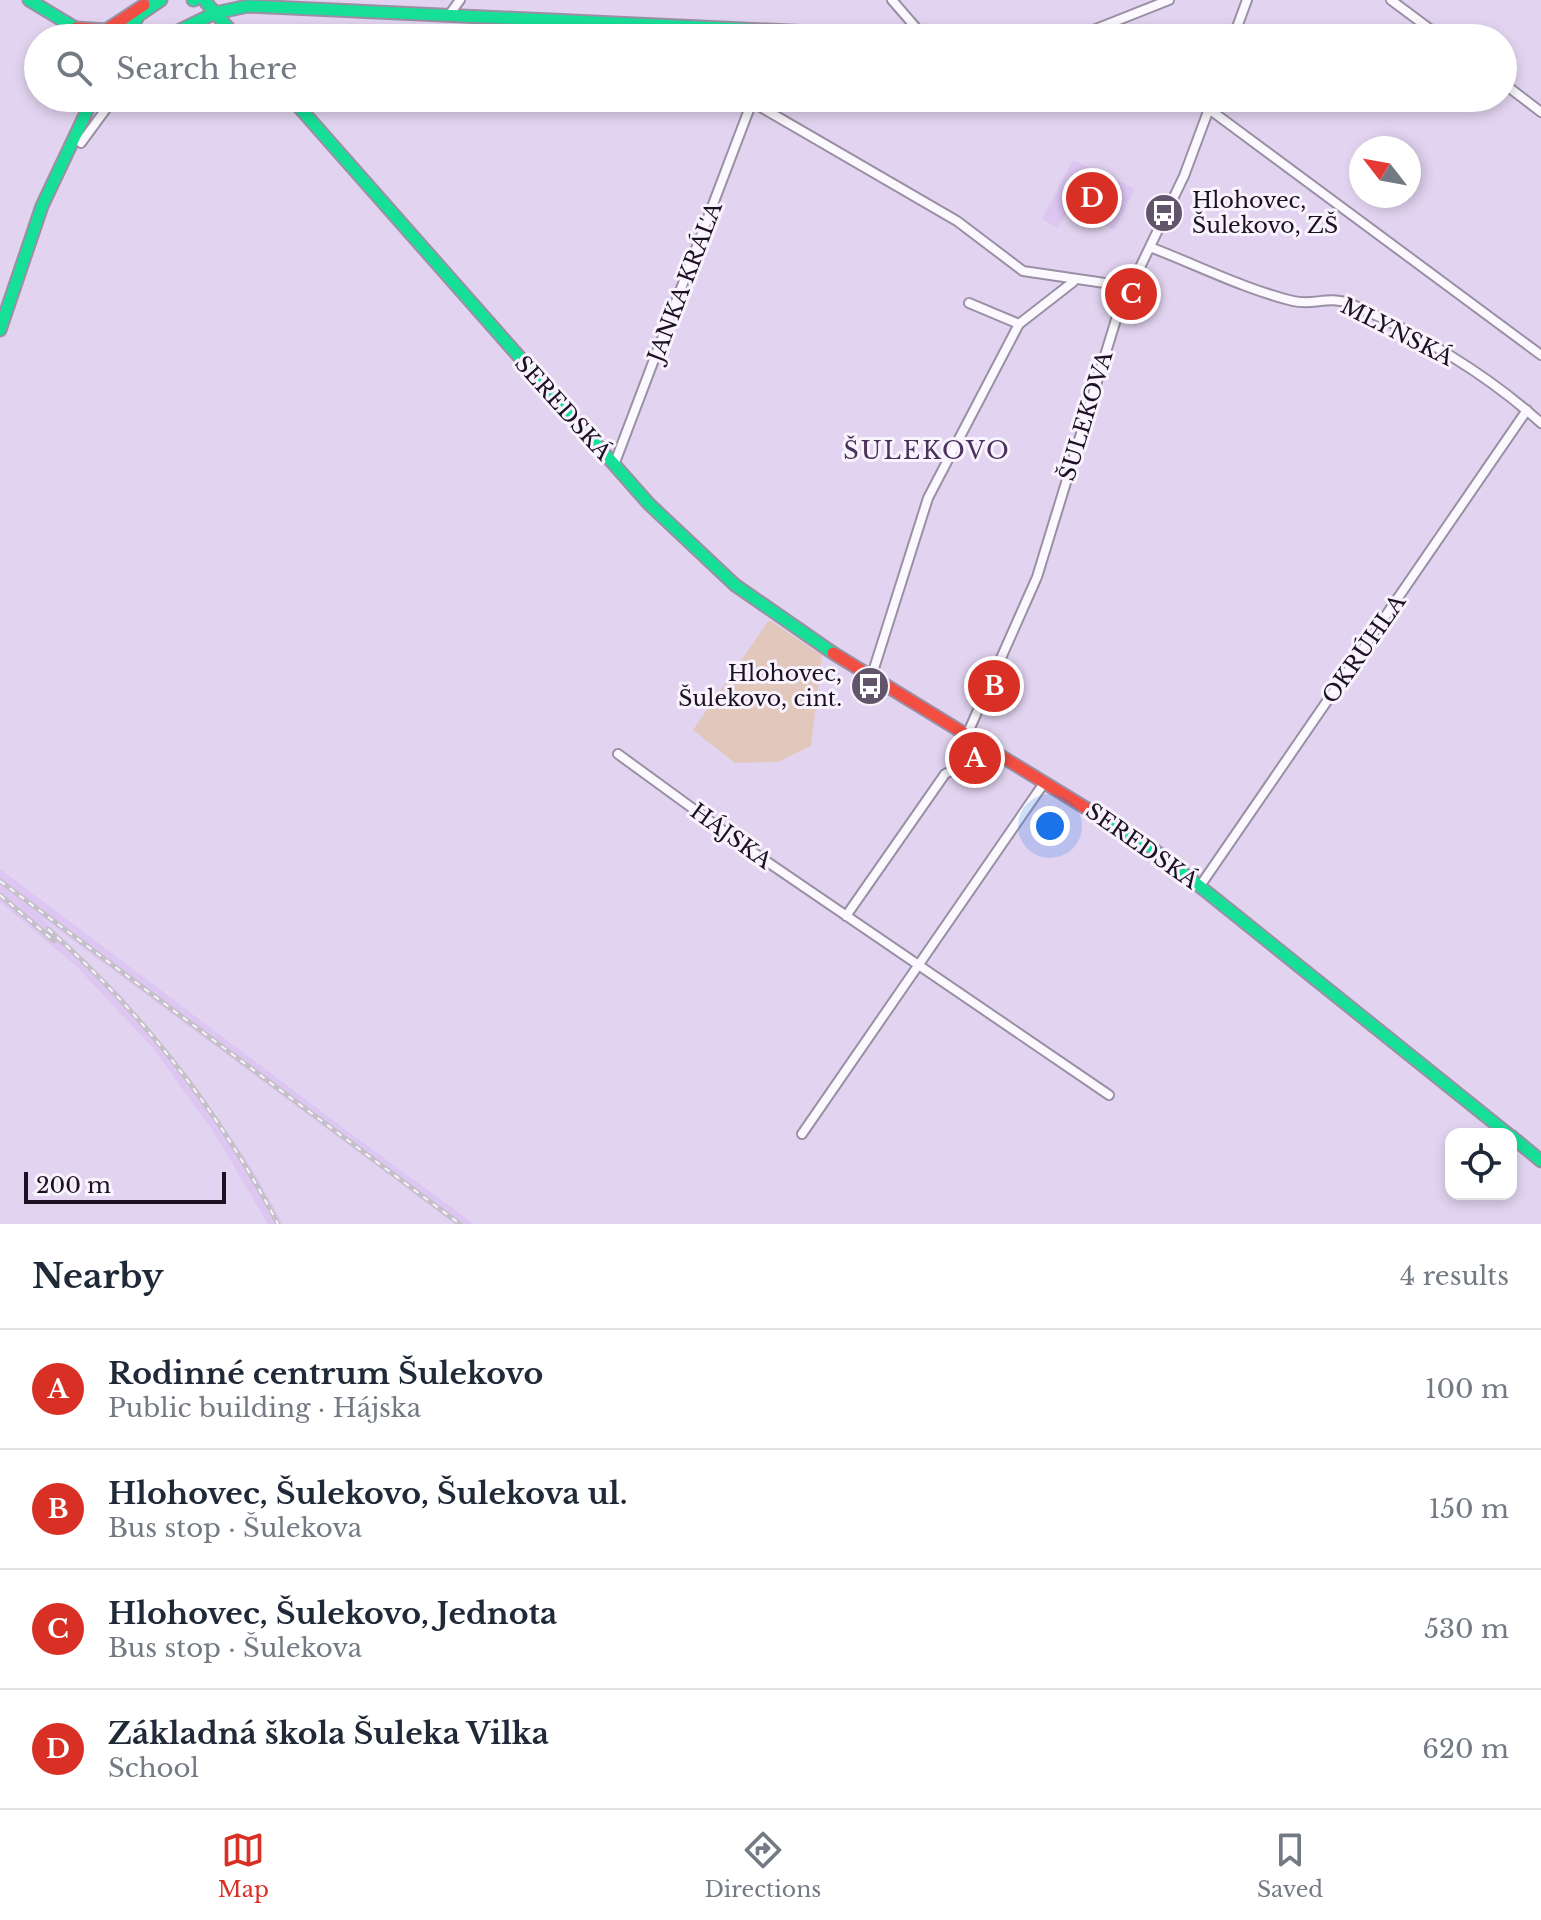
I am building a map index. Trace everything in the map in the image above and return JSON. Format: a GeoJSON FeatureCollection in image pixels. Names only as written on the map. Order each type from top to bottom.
{"type":"FeatureCollection","features":[{"type":"Feature","properties":{"kind":"street"},"geometry":{"type":"LineString","coordinates":[[29,0],[69,24]]}},
{"type":"Feature","properties":{"kind":"street"},"geometry":{"type":"LineString","coordinates":[[116,24],[161,0]]}},
{"type":"Feature","properties":{"kind":"street"},"geometry":{"type":"LineString","coordinates":[[193,0],[215,13]]}},
{"type":"Feature","properties":{"kind":"street"},"geometry":{"type":"LineString","coordinates":[[204,0],[225,24]]}},
{"type":"Feature","properties":{"kind":"street"},"geometry":{"type":"LineString","coordinates":[[449,15],[460,0]]}},
{"type":"Feature","properties":{"kind":"street"},"geometry":{"type":"LineString","coordinates":[[892,0],[913,24]]}},
{"type":"Feature","properties":{"kind":"street"},"geometry":{"type":"LineString","coordinates":[[1105,24],[1156,2],[1169,0]]}},
{"type":"Feature","properties":{"kind":"street"},"geometry":{"type":"LineString","coordinates":[[1238,24],[1247,0]]}},
{"type":"Feature","properties":{"kind":"street"},"geometry":{"type":"LineString","coordinates":[[1391,0],[1423,24]]}},
{"type":"Feature","properties":{"kind":"street"},"geometry":{"type":"LineString","coordinates":[[193,24],[215,13],[248,6],[603,24]]}},
{"type":"Feature","properties":{"kind":"street"},"geometry":{"type":"LineString","coordinates":[[1517,94],[1541,112]]}},
{"type":"Feature","properties":{"kind":"street"},"geometry":{"type":"LineString","coordinates":[[0,329],[42,206],[86,112]]}},
{"type":"Feature","properties":{"kind":"street"},"geometry":{"type":"LineString","coordinates":[[81,143],[104,112]]}},
{"type":"Feature","properties":{"kind":"street","name":"SEREDSKÁ"},"geometry":{"type":"LineString","coordinates":[[303,112],[614,465],[668,523],[735,585],[871,678],[970,740],[1118,824],[1246,921],[1501,1128]]}},
{"type":"Feature","properties":{"kind":"street","name":"JANKA KRÁĽA"},"geometry":{"type":"LineString","coordinates":[[614,465],[747,112]]}},
{"type":"Feature","properties":{"kind":"street"},"geometry":{"type":"LineString","coordinates":[[772,112],[957,221],[1023,271],[1073,281],[1100,281],[1132,287]]}},
{"type":"Feature","properties":{"kind":"street","name":"ŠULEKOVA"},"geometry":{"type":"LineString","coordinates":[[970,740],[1037,577],[1118,313],[1184,176],[1208,112]]}},
{"type":"Feature","properties":{"kind":"street"},"geometry":{"type":"LineString","coordinates":[[1213,112],[1541,355]]}},
{"type":"Feature","properties":{"kind":"street","name":"MLYNSKÁ"},"geometry":{"type":"LineString","coordinates":[[1150,247],[1281,298],[1308,305],[1326,298],[1348,303],[1425,342],[1527,410],[1541,423]]}},
{"type":"Feature","properties":{"kind":"street"},"geometry":{"type":"LineString","coordinates":[[871,678],[928,498],[1019,324],[1073,281]]}},
{"type":"Feature","properties":{"kind":"street"},"geometry":{"type":"LineString","coordinates":[[969,303],[1019,324]]}},
{"type":"Feature","properties":{"kind":"street","name":"OKRÚHLA"},"geometry":{"type":"LineString","coordinates":[[1200,886],[1527,410]]}},
{"type":"Feature","properties":{"kind":"street"},"geometry":{"type":"LineString","coordinates":[[846,916],[945,774],[959,767],[970,740]]}},
{"type":"Feature","properties":{"kind":"street","name":"HÁJSKA"},"geometry":{"type":"LineString","coordinates":[[618,754],[846,916],[1109,1095]]}},
{"type":"Feature","properties":{"kind":"street"},"geometry":{"type":"LineString","coordinates":[[802,1134],[1044,783]]}},
{"type":"Feature","properties":{"kind":"street","name":"SEREDSKÁ"},"geometry":{"type":"LineString","coordinates":[[1517,1141],[1541,1161]]}},
{"type":"Feature","properties":{"kind":"shaded area"},"geometry":{"type":"Polygon","coordinates":[[[1073,160],[1135,189],[1114,230],[1069,207],[1058,228],[1042,219],[1073,160]]]}},
{"type":"Feature","properties":{"kind":"shaded area"},"geometry":{"type":"Polygon","coordinates":[[[769,620],[822,655],[811,746],[778,762],[735,763],[693,730],[769,620]]]}},
{"type":"Feature","properties":{"kind":"shaded area"},"geometry":{"type":"Polygon","coordinates":[[[0,869],[474,1224],[455,1224],[40,916],[119,993],[192,1081],[251,1167],[283,1224],[268,1224],[213,1131],[152,1047],[76,966],[0,902],[0,869]]]}},
{"type":"Feature","properties":{"kind":"railway"},"geometry":{"type":"LineString","coordinates":[[0,881],[460,1224]]}},
{"type":"Feature","properties":{"kind":"railway"},"geometry":{"type":"LineString","coordinates":[[0,895],[54,941]]}},
{"type":"Feature","properties":{"kind":"railway"},"geometry":{"type":"LineString","coordinates":[[48,929],[115,994],[176,1066],[231,1143],[278,1224]]}},
{"type":"Feature","properties":{"kind":"traffic: fast"},"geometry":{"type":"LineString","coordinates":[[29,0],[69,24]]}},
{"type":"Feature","properties":{"kind":"traffic: fast"},"geometry":{"type":"LineString","coordinates":[[142,13],[161,0]]}},
{"type":"Feature","properties":{"kind":"traffic: fast"},"geometry":{"type":"LineString","coordinates":[[204,0],[225,24]]}},
{"type":"Feature","properties":{"kind":"traffic: fast"},"geometry":{"type":"LineString","coordinates":[[193,24],[215,13],[248,6],[636,24]]}},
{"type":"Feature","properties":{"kind":"traffic: fast"},"geometry":{"type":"LineString","coordinates":[[134,24],[141,11]]}},
{"type":"Feature","properties":{"kind":"traffic: fast"},"geometry":{"type":"LineString","coordinates":[[0,330],[42,206],[86,112]]}},
{"type":"Feature","properties":{"kind":"traffic: fast"},"geometry":{"type":"LineString","coordinates":[[303,112],[649,504],[735,585],[833,653]]}},
{"type":"Feature","properties":{"kind":"traffic: fast"},"geometry":{"type":"LineString","coordinates":[[1089,810],[1147,844],[1501,1128]]}},
{"type":"Feature","properties":{"kind":"traffic: fast"},"geometry":{"type":"LineString","coordinates":[[1517,1141],[1541,1161]]}},
{"type":"Feature","properties":{"kind":"traffic: jam"},"geometry":{"type":"LineString","coordinates":[[115,24],[144,5]]}},
{"type":"Feature","properties":{"kind":"traffic: jam"},"geometry":{"type":"LineString","coordinates":[[833,653],[1089,810]]}},
{"type":"Feature","properties":{"kind":"place","name":"Základná škola Šuleka Vilka"},"geometry":{"type":"Point","coordinates":[1092,198]}},
{"type":"Feature","properties":{"kind":"place","name":"Hlohovec, Šulekovo, ZŠ"},"geometry":{"type":"Point","coordinates":[1164,213]}},
{"type":"Feature","properties":{"kind":"place","name":"Hlohovec, Šulekovo, Jednota"},"geometry":{"type":"Point","coordinates":[1131,294]}},
{"type":"Feature","properties":{"kind":"place","name":"Hlohovec, Šulekovo, cint."},"geometry":{"type":"Point","coordinates":[870,686]}},
{"type":"Feature","properties":{"kind":"place","name":"Hlohovec, Šulekovo, Šulekova ul."},"geometry":{"type":"Point","coordinates":[994,686]}},
{"type":"Feature","properties":{"kind":"place","name":"Rodinné centrum Šulekovo"},"geometry":{"type":"Point","coordinates":[975,758]}},
{"type":"Feature","properties":{"kind":"district","name":"ŠULEKOVO"},"geometry":{"type":"Point","coordinates":[927,450]}}]}
